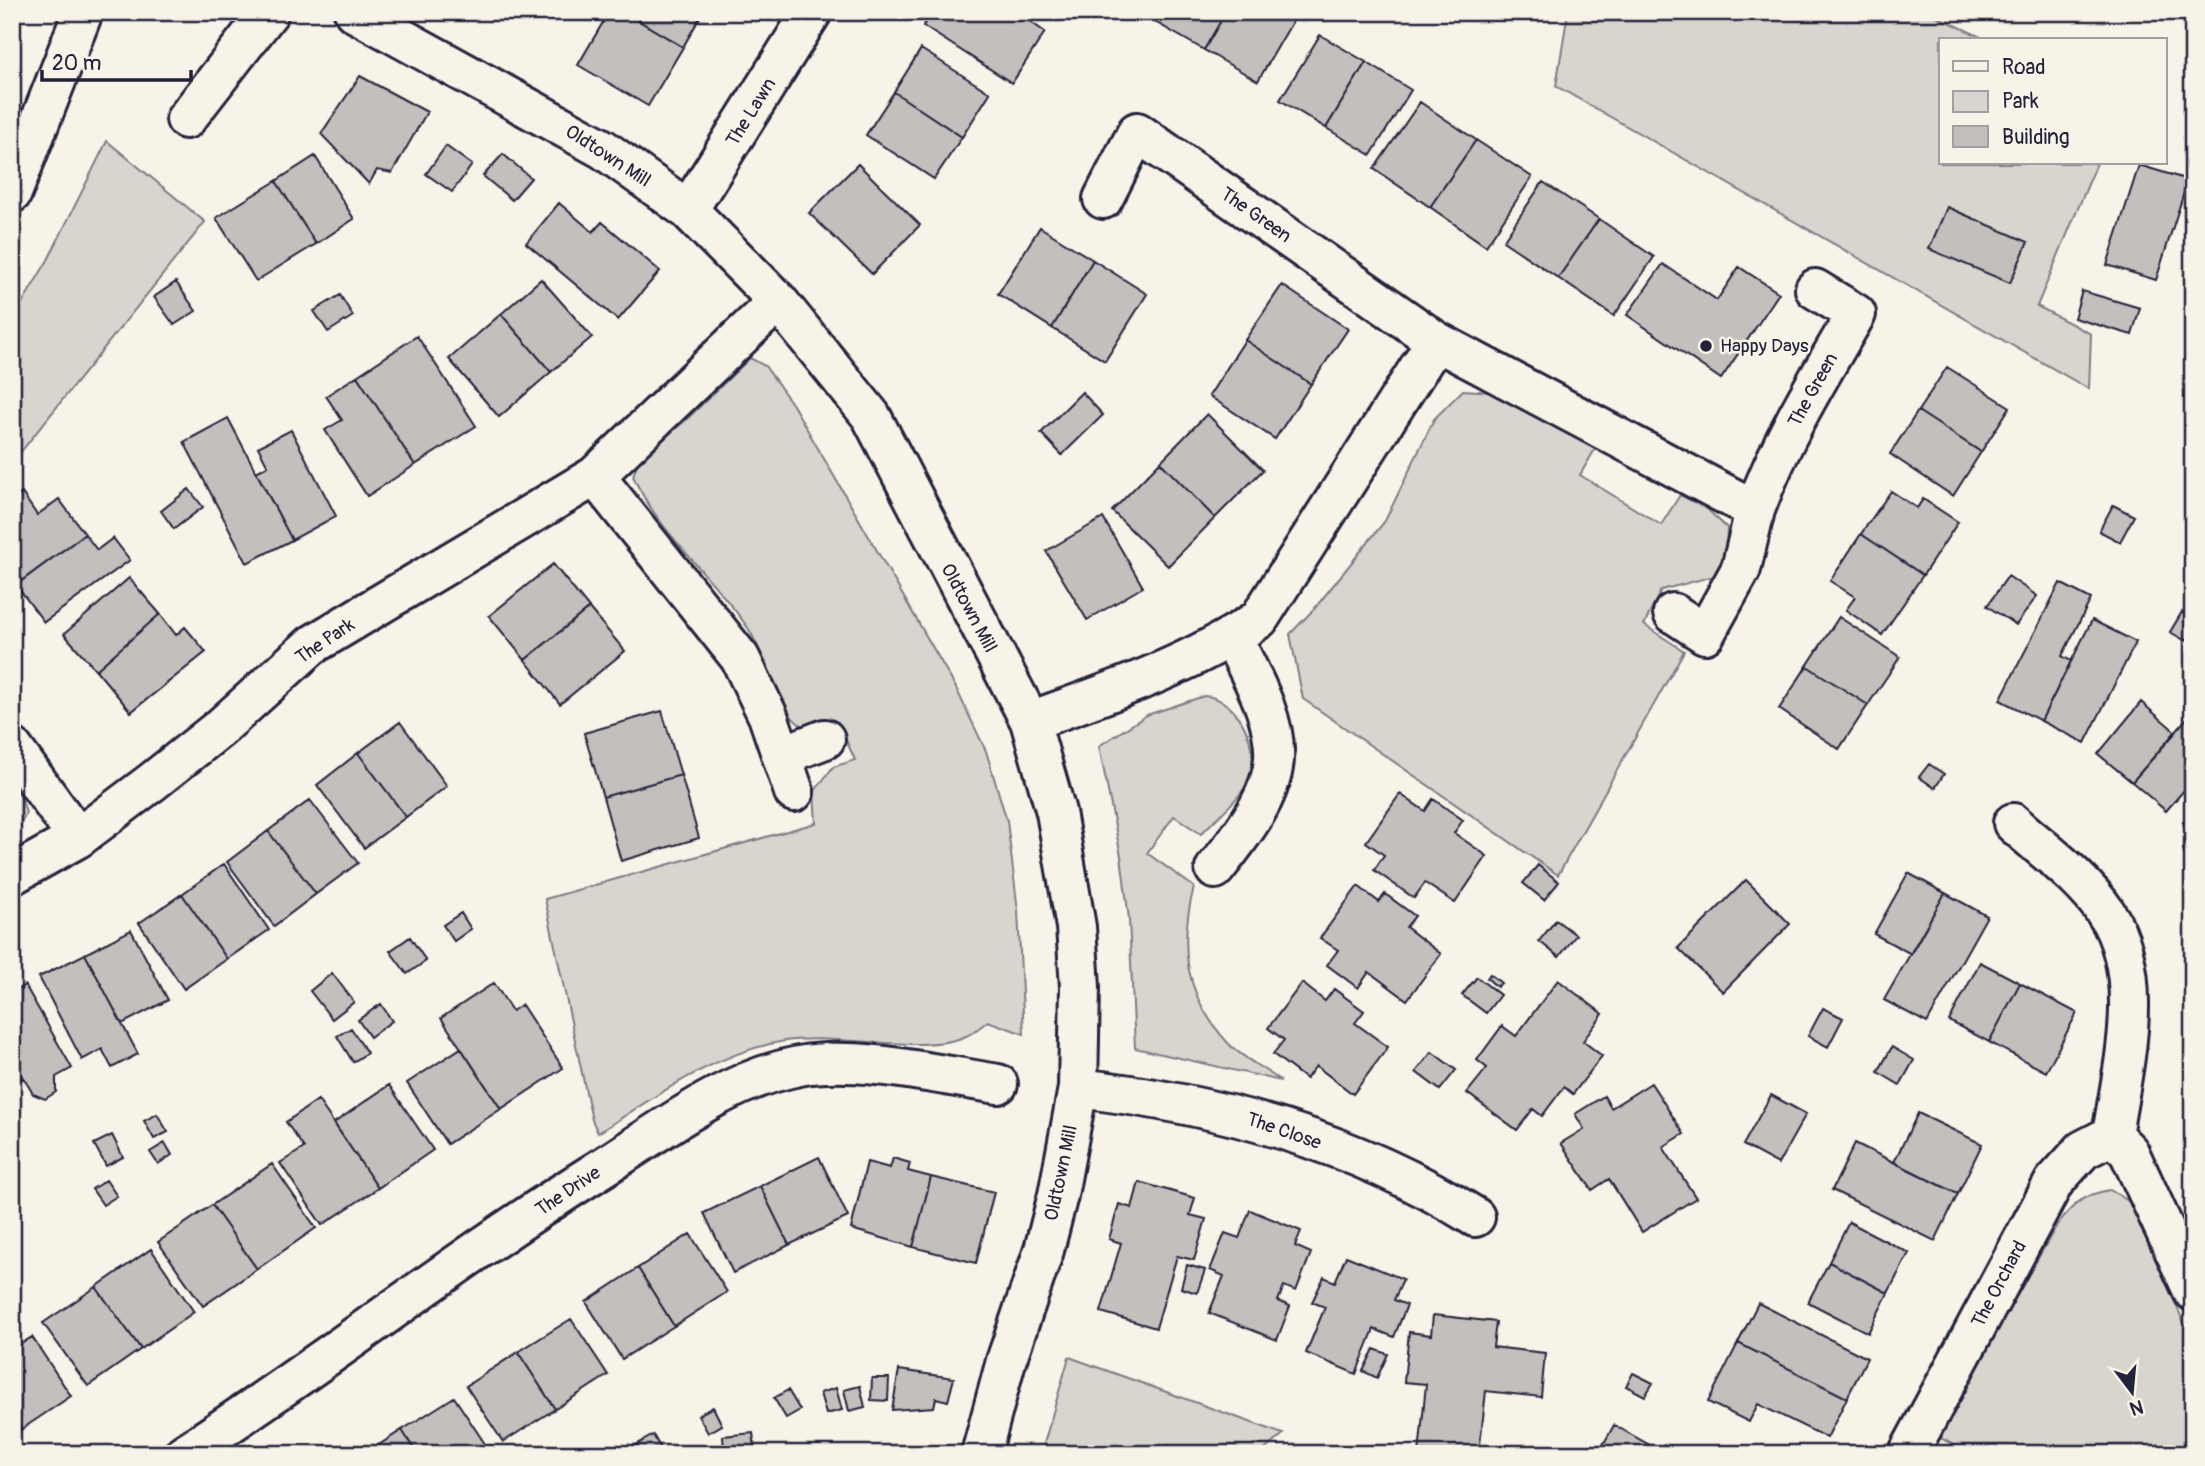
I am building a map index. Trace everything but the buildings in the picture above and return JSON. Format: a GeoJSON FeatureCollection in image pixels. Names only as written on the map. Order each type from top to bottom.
{"type":"FeatureCollection","features":[{"type":"Feature","properties":{"kind":"street"},"geometry":{"type":"LineString","coordinates":[[12,193],[83,12]]}},
{"type":"Feature","properties":{"kind":"street"},"geometry":{"type":"LineString","coordinates":[[186,119],[269,12]]}},
{"type":"Feature","properties":{"kind":"street","name":"Oldtown Mill"},"geometry":{"type":"LineString","coordinates":[[354,12],[603,149],[688,210],[778,300],[871,416],[1030,721],[1056,812],[1076,927],[1080,987],[1078,1088],[1058,1195],[1044,1250],[1006,1361],[981,1454]]}},
{"type":"Feature","properties":{"kind":"street","name":"The Lawn"},"geometry":{"type":"LineString","coordinates":[[688,210],[812,12]]}},
{"type":"Feature","properties":{"kind":"street","name":"The Green"},"geometry":{"type":"LineString","coordinates":[[1103,199],[1137,132],[1436,341],[1755,510]]}},
{"type":"Feature","properties":{"kind":"street","name":"The Green"},"geometry":{"type":"LineString","coordinates":[[1673,613],[1705,634],[1741,569],[1755,510],[1766,481],[1796,419],[1856,314],[1815,289]]}},
{"type":"Feature","properties":{"kind":"street","name":"The Park"},"geometry":{"type":"LineString","coordinates":[[12,875],[78,838],[220,727],[312,645],[595,476],[778,300]]}},
{"type":"Feature","properties":{"kind":"street"},"geometry":{"type":"LineString","coordinates":[[1030,721],[1076,706],[1161,671],[1231,637],[1259,619],[1436,341]]}},
{"type":"Feature","properties":{"kind":"street"},"geometry":{"type":"LineString","coordinates":[[595,476],[740,658],[768,716],[794,792]]}},
{"type":"Feature","properties":{"kind":"street"},"geometry":{"type":"LineString","coordinates":[[1215,869],[1256,813],[1268,788],[1275,759],[1275,733],[1270,715],[1231,637]]}},
{"type":"Feature","properties":{"kind":"street"},"geometry":{"type":"LineString","coordinates":[[783,755],[825,739]]}},
{"type":"Feature","properties":{"kind":"street"},"geometry":{"type":"LineString","coordinates":[[12,747],[78,838]]}},
{"type":"Feature","properties":{"kind":"street"},"geometry":{"type":"LineString","coordinates":[[2013,823],[2086,888],[2107,914],[2123,956],[2129,999],[2126,1042],[2112,1135],[2129,1152],[2193,1291]]}},
{"type":"Feature","properties":{"kind":"street","name":"The Drive"},"geometry":{"type":"LineString","coordinates":[[184,1454],[583,1180],[655,1133],[747,1081],[800,1066],[838,1063],[998,1084]]}},
{"type":"Feature","properties":{"kind":"street","name":"The Close"},"geometry":{"type":"LineString","coordinates":[[1078,1088],[1211,1109],[1278,1125],[1416,1181],[1475,1217]]}},
{"type":"Feature","properties":{"kind":"street","name":"The Orchard"},"geometry":{"type":"LineString","coordinates":[[1911,1453],[2054,1182],[2083,1150],[2112,1135]]}},
{"type":"Feature","properties":{"kind":"green space"},"geometry":{"type":"Polygon","coordinates":[[[1568,12],[1928,12],[1983,38],[1939,38],[1939,164],[2097,164],[2037,306],[2091,334],[2089,389],[1556,86],[1568,12]]]}},
{"type":"Feature","properties":{"kind":"green space"},"geometry":{"type":"Polygon","coordinates":[[[107,141],[205,222],[12,463],[12,320],[48,260],[107,141]]]}},
{"type":"Feature","properties":{"kind":"green space"},"geometry":{"type":"Polygon","coordinates":[[[750,358],[765,366],[793,405],[955,686],[986,751],[1007,821],[1018,911],[1024,1034],[988,1021],[969,1035],[928,1044],[805,1039],[785,1041],[735,1055],[711,1065],[598,1133],[592,1120],[545,899],[816,823],[814,792],[833,767],[855,760],[838,722],[807,727],[798,723],[790,714],[776,691],[748,628],[671,536],[633,476],[639,458],[685,421],[750,358]]]}},
{"type":"Feature","properties":{"kind":"green space"},"geometry":{"type":"Polygon","coordinates":[[[1463,390],[1508,393],[1598,444],[1580,475],[1661,525],[1680,495],[1706,508],[1727,528],[1726,552],[1714,576],[1661,590],[1644,625],[1684,651],[1558,875],[1303,699],[1290,634],[1315,608],[1385,521],[1434,419],[1463,390]]]}},
{"type":"Feature","properties":{"kind":"green space"},"geometry":{"type":"Polygon","coordinates":[[[1204,696],[1217,699],[1228,706],[1246,730],[1253,759],[1251,773],[1246,786],[1231,805],[1201,834],[1174,816],[1147,853],[1194,887],[1189,909],[1186,950],[1194,989],[1202,1007],[1228,1043],[1281,1081],[1135,1048],[1129,919],[1121,856],[1099,746],[1147,715],[1204,696]]]}},
{"type":"Feature","properties":{"kind":"green space"},"geometry":{"type":"Polygon","coordinates":[[[12,781],[18,788],[26,813],[12,842],[12,781]]]}},
{"type":"Feature","properties":{"kind":"green space"},"geometry":{"type":"Polygon","coordinates":[[[2110,1190],[2130,1202],[2193,1343],[2193,1454],[1970,1454],[1937,1436],[2057,1225],[2080,1201],[2110,1190]]]}},
{"type":"Feature","properties":{"kind":"green space"},"geometry":{"type":"Polygon","coordinates":[[[1069,1357],[1283,1434],[1260,1454],[1041,1454],[1069,1357]]]}},
{"type":"Feature","properties":{"kind":"place","name":"Happy Days"},"geometry":{"type":"Point","coordinates":[1706,346]}}]}
